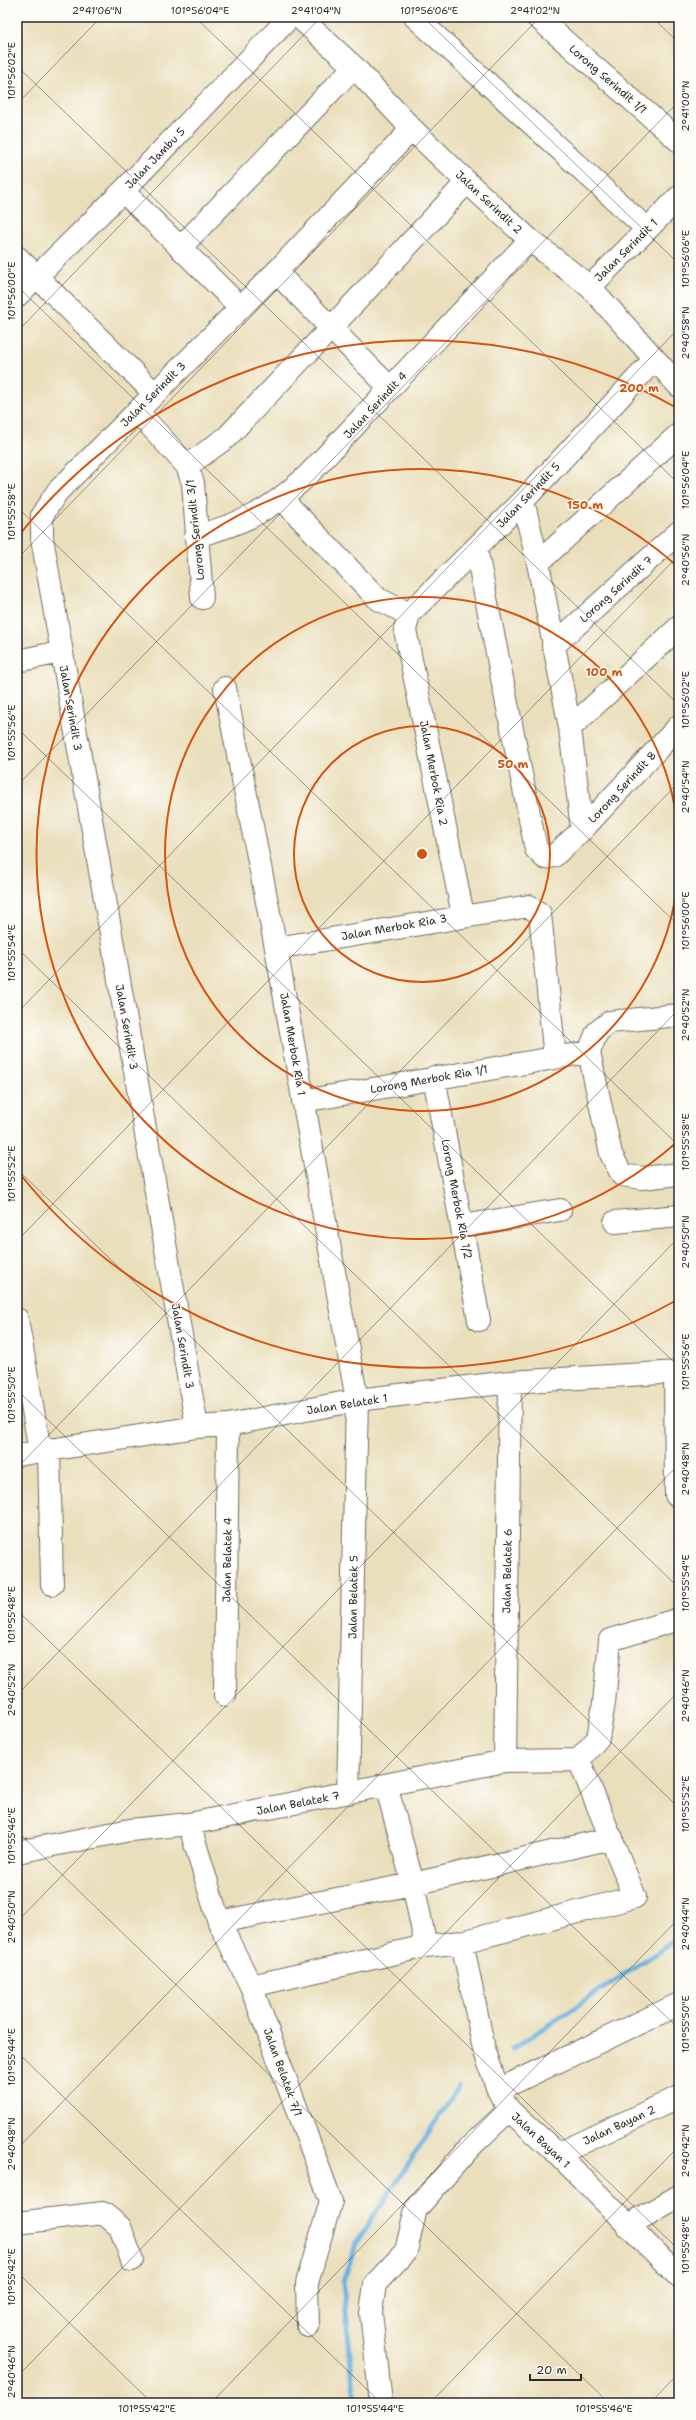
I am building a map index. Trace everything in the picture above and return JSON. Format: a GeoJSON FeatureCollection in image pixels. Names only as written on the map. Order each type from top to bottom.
{"type":"FeatureCollection","features":[{"type":"Feature","properties":{"kind":"street","name":"Jalan Jambu 5"},"geometry":{"type":"LineString","coordinates":[[17,296],[35,276],[124,191],[290,17]]}},
{"type":"Feature","properties":{"kind":"street","name":"Jalan Serindit 2"},"geometry":{"type":"LineString","coordinates":[[300,17],[354,67],[412,129],[467,182],[530,240],[590,287],[654,360],[679,386]]}},
{"type":"Feature","properties":{"kind":"street"},"geometry":{"type":"LineString","coordinates":[[415,17],[647,229]]}},
{"type":"Feature","properties":{"kind":"street","name":"Lorong Serindit 1/1"},"geometry":{"type":"LineString","coordinates":[[537,17],[679,141]]}},
{"type":"Feature","properties":{"kind":"street"},"geometry":{"type":"LineString","coordinates":[[180,248],[354,67]]}},
{"type":"Feature","properties":{"kind":"street","name":"Jalan Serindit 3"},"geometry":{"type":"LineString","coordinates":[[197,1427],[61,652],[42,538],[42,515],[57,492],[276,272],[412,129]]}},
{"type":"Feature","properties":{"kind":"street"},"geometry":{"type":"LineString","coordinates":[[187,466],[227,437],[467,182]]}},
{"type":"Feature","properties":{"kind":"street"},"geometry":{"type":"LineString","coordinates":[[124,191],[240,307]]}},
{"type":"Feature","properties":{"kind":"street","name":"Jalan Serindit 1"},"geometry":{"type":"LineString","coordinates":[[590,287],[679,197]]}},
{"type":"Feature","properties":{"kind":"street","name":"Jalan Serindit 4"},"geometry":{"type":"LineString","coordinates":[[196,536],[232,527],[258,515],[282,499],[308,475],[530,240]]}},
{"type":"Feature","properties":{"kind":"street"},"geometry":{"type":"LineString","coordinates":[[17,257],[154,393]]}},
{"type":"Feature","properties":{"kind":"street"},"geometry":{"type":"LineString","coordinates":[[276,272],[390,388]]}},
{"type":"Feature","properties":{"kind":"street","name":"Jalan Serindit 5"},"geometry":{"type":"LineString","coordinates":[[407,622],[476,548],[523,501],[654,360]]}},
{"type":"Feature","properties":{"kind":"street","name":"Lorong Serindit 3/1"},"geometry":{"type":"LineString","coordinates":[[137,411],[187,466],[193,483],[202,598]]}},
{"type":"Feature","properties":{"kind":"street"},"geometry":{"type":"LineString","coordinates":[[538,563],[679,434]]}},
{"type":"Feature","properties":{"kind":"street"},"geometry":{"type":"LineString","coordinates":[[282,499],[378,599],[407,622]]}},
{"type":"Feature","properties":{"kind":"street","name":"Lorong Serindit 8"},"geometry":{"type":"LineString","coordinates":[[523,501],[538,563],[570,728],[582,830]]}},
{"type":"Feature","properties":{"kind":"street","name":"Lorong Serindit 7"},"geometry":{"type":"LineString","coordinates":[[553,646],[679,532]]}},
{"type":"Feature","properties":{"kind":"street"},"geometry":{"type":"LineString","coordinates":[[476,548],[536,849],[545,858],[554,856],[582,830]]}},
{"type":"Feature","properties":{"kind":"street","name":"Jalan Merbok Ria 2"},"geometry":{"type":"LineString","coordinates":[[407,622],[462,916]]}},
{"type":"Feature","properties":{"kind":"street"},"geometry":{"type":"LineString","coordinates":[[570,728],[679,627]]}},
{"type":"Feature","properties":{"kind":"street"},"geometry":{"type":"LineString","coordinates":[[17,661],[61,652]]}},
{"type":"Feature","properties":{"kind":"street","name":"Jalan Merbok Ria 1"},"geometry":{"type":"LineString","coordinates":[[225,688],[276,948],[357,1400]]}},
{"type":"Feature","properties":{"kind":"street","name":"Lorong Serindit 8"},"geometry":{"type":"LineString","coordinates":[[582,830],[679,726]]}},
{"type":"Feature","properties":{"kind":"street","name":"Jalan Merbok Ria 3"},"geometry":{"type":"LineString","coordinates":[[276,948],[529,906],[540,914],[555,1058]]}},
{"type":"Feature","properties":{"kind":"street"},"geometry":{"type":"LineString","coordinates":[[679,1015],[610,1022],[597,1032],[589,1052],[610,1154],[622,1175],[642,1178],[679,1174]]}},
{"type":"Feature","properties":{"kind":"street","name":"Lorong Merbok Ria 1/1"},"geometry":{"type":"LineString","coordinates":[[303,1101],[434,1077],[589,1052]]}},
{"type":"Feature","properties":{"kind":"street","name":"Lorong Merbok Ria 1/2"},"geometry":{"type":"LineString","coordinates":[[434,1077],[479,1320]]}},
{"type":"Feature","properties":{"kind":"street"},"geometry":{"type":"LineString","coordinates":[[462,1226],[560,1210]]}},
{"type":"Feature","properties":{"kind":"street"},"geometry":{"type":"LineString","coordinates":[[615,1222],[679,1216]]}},
{"type":"Feature","properties":{"kind":"street"},"geometry":{"type":"LineString","coordinates":[[17,1319],[44,1450],[52,1584]]}},
{"type":"Feature","properties":{"kind":"street"},"geometry":{"type":"LineString","coordinates":[[676,1495],[677,1373]]}},
{"type":"Feature","properties":{"kind":"street","name":"Jalan Belatek 1"},"geometry":{"type":"LineString","coordinates":[[17,1455],[197,1427],[228,1425],[357,1400],[510,1382],[677,1373]]}},
{"type":"Feature","properties":{"kind":"street","name":"Jalan Belatek 6"},"geometry":{"type":"LineString","coordinates":[[505,1760],[510,1382]]}},
{"type":"Feature","properties":{"kind":"street","name":"Jalan Belatek 5"},"geometry":{"type":"LineString","coordinates":[[348,1793],[357,1400]]}},
{"type":"Feature","properties":{"kind":"street","name":"Jalan Belatek 4"},"geometry":{"type":"LineString","coordinates":[[225,1695],[228,1425]]}},
{"type":"Feature","properties":{"kind":"street"},"geometry":{"type":"LineString","coordinates":[[251,1986],[426,1946],[462,1942],[635,1897],[579,1760],[598,1738],[604,1702],[610,1640],[679,1619]]}},
{"type":"Feature","properties":{"kind":"street","name":"Jalan Belatek 7"},"geometry":{"type":"LineString","coordinates":[[17,1852],[130,1830],[189,1824],[505,1760],[579,1760]]}},
{"type":"Feature","properties":{"kind":"street"},"geometry":{"type":"LineString","coordinates":[[386,1785],[413,1884],[426,1946]]}},
{"type":"Feature","properties":{"kind":"street","name":"Jalan Belatek 7/1"},"geometry":{"type":"LineString","coordinates":[[189,1824],[219,1922],[251,1986],[331,2200],[307,2283],[308,2326]]}},
{"type":"Feature","properties":{"kind":"street"},"geometry":{"type":"LineString","coordinates":[[219,1922],[413,1884],[612,1838]]}},
{"type":"Feature","properties":{"kind":"street","name":"Jalan Bayan 1"},"geometry":{"type":"LineString","coordinates":[[462,1942],[484,2049],[498,2090],[510,2110],[558,2154],[627,2226],[679,2277]]}},
{"type":"Feature","properties":{"kind":"street"},"geometry":{"type":"LineString","coordinates":[[498,2090],[679,2004]]}},
{"type":"Feature","properties":{"kind":"street","name":"Jalan Bayan 2"},"geometry":{"type":"LineString","coordinates":[[558,2154],[679,2097]]}},
{"type":"Feature","properties":{"kind":"street"},"geometry":{"type":"LineString","coordinates":[[381,2403],[371,2313],[375,2284],[406,2251],[416,2209],[470,2147],[510,2110]]}},
{"type":"Feature","properties":{"kind":"street"},"geometry":{"type":"LineString","coordinates":[[627,2226],[679,2196]]}},
{"type":"Feature","properties":{"kind":"street"},"geometry":{"type":"LineString","coordinates":[[17,2223],[102,2213],[120,2227],[132,2260]]}},
{"type":"Feature","properties":{"kind":"waterway"},"geometry":{"type":"LineString","coordinates":[[512,2049],[679,1938]]}},
{"type":"Feature","properties":{"kind":"waterway"},"geometry":{"type":"LineString","coordinates":[[355,2403],[343,2282],[357,2242],[459,2086]]}}]}
